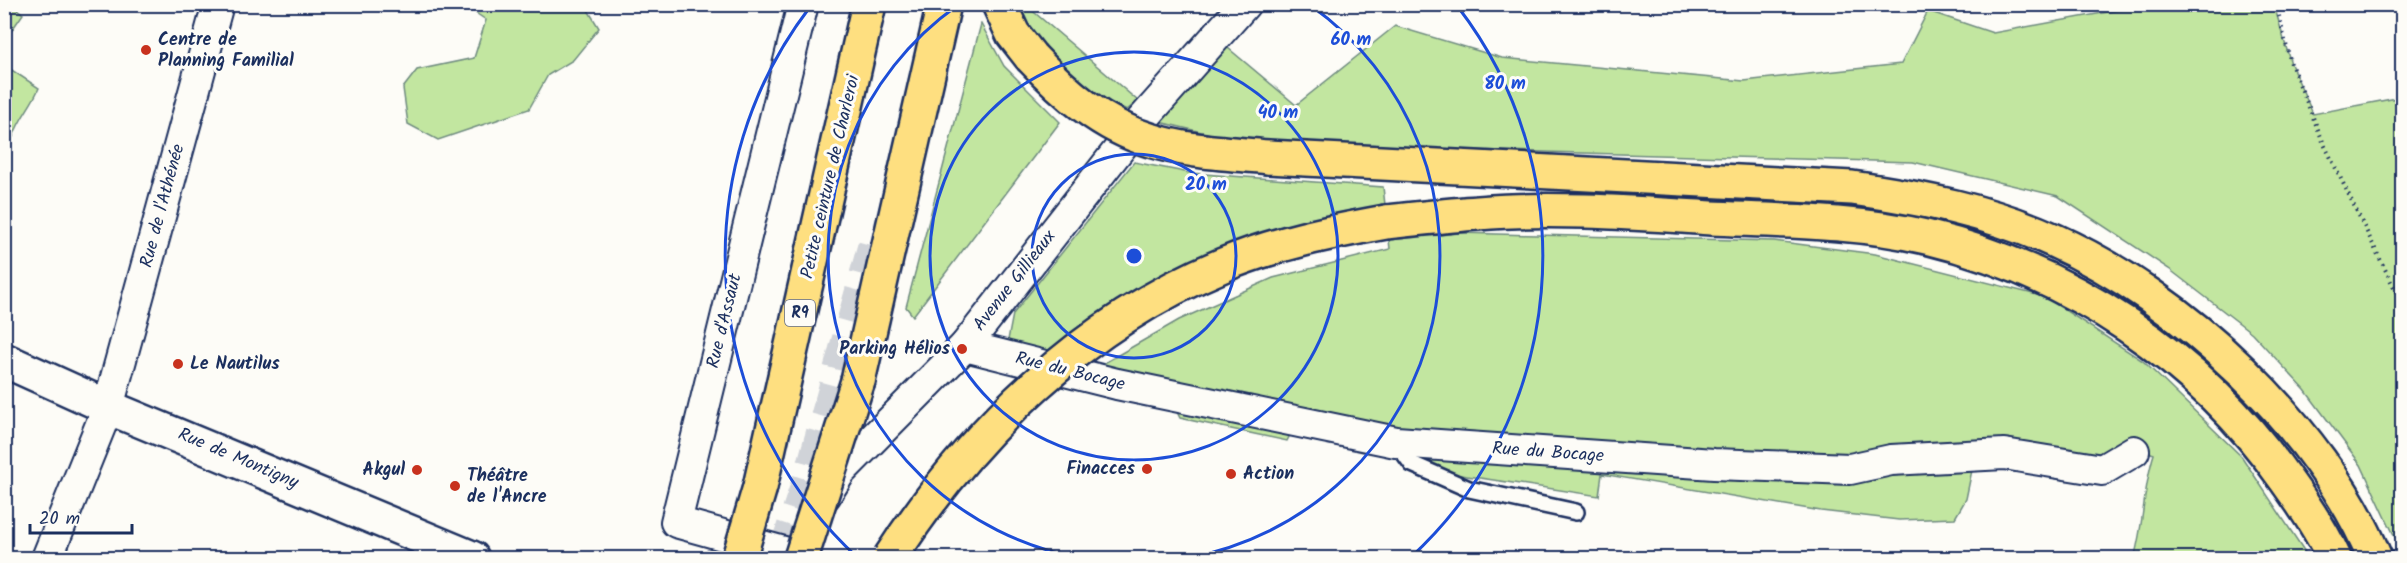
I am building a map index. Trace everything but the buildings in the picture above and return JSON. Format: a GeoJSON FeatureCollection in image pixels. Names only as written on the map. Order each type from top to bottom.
{"type":"FeatureCollection","features":[{"type":"Feature","properties":{"kind":"highway","name":"Petite ceinture de Charleroi"},"geometry":{"type":"LineString","coordinates":[[739,558],[760,487],[840,139],[868,4]]}},
{"type":"Feature","properties":{"kind":"highway"},"geometry":{"type":"LineString","coordinates":[[794,557],[858,381],[944,4]]}},
{"type":"Feature","properties":{"kind":"highway"},"geometry":{"type":"LineString","coordinates":[[999,4],[1013,34],[1055,83],[1104,120],[1150,140],[1202,150],[1268,157],[1852,188],[1916,197],[1991,217],[2054,240],[2110,270],[2162,303],[2211,342],[2262,392],[2303,440],[2338,491],[2375,558]]}},
{"type":"Feature","properties":{"kind":"highway"},"geometry":{"type":"LineString","coordinates":[[890,558],[914,522],[970,450],[1022,396],[1086,342],[1159,296],[1224,265],[1303,238],[1386,222],[1480,213],[1599,211],[1856,226],[1924,236],[1982,252],[2047,277],[2105,309],[2187,369],[2229,409],[2268,455],[2303,504],[2334,558]]}},
{"type":"Feature","properties":{"kind":"main road","name":"Rue de Montigny"},"geometry":{"type":"LineString","coordinates":[[4,360],[108,407],[472,558]]}},
{"type":"Feature","properties":{"kind":"street","name":"Rue de l'Athénée"},"geometry":{"type":"LineString","coordinates":[[47,558],[108,407],[218,4]]}},
{"type":"Feature","properties":{"kind":"street","name":"Rue d'Assaut"},"geometry":{"type":"LineString","coordinates":[[794,557],[676,522],[803,4]]}},
{"type":"Feature","properties":{"kind":"street","name":"Avenue Gillieaux"},"geometry":{"type":"LineString","coordinates":[[794,557],[841,471],[965,346],[1142,120],[1245,4]]}},
{"type":"Feature","properties":{"kind":"street","name":"Rue du Bocage"},"geometry":{"type":"LineString","coordinates":[[965,346],[1117,384],[1396,442],[1714,464],[1850,469],[1891,460],[2004,454],[2102,470],[2134,452]]}},
{"type":"Feature","properties":{"kind":"lane"},"geometry":{"type":"LineString","coordinates":[[1396,442],[1412,465],[1469,489],[1575,512]]}},
{"type":"Feature","properties":{"kind":"path"},"geometry":{"type":"LineString","coordinates":[[2276,4],[2291,64],[2324,144],[2403,304]]}},
{"type":"Feature","properties":{"kind":"green space"},"geometry":{"type":"Polygon","coordinates":[[[5,4],[12,5],[23,14],[5,40],[5,4]]]}},
{"type":"Feature","properties":{"kind":"green space"},"geometry":{"type":"Polygon","coordinates":[[[464,5],[585,5],[599,28],[573,60],[548,75],[529,109],[438,140],[408,124],[403,88],[417,70],[474,58],[486,20],[464,5]]]}},
{"type":"Feature","properties":{"kind":"green space"},"geometry":{"type":"Polygon","coordinates":[[[1014,5],[1030,5],[1028,7],[1138,101],[1127,110],[1093,92],[1077,80],[1047,53],[1014,5]]]}},
{"type":"Feature","properties":{"kind":"green space"},"geometry":{"type":"Polygon","coordinates":[[[2146,5],[2274,5],[2291,64],[2313,114],[2402,97],[2402,552],[2361,465],[2305,390],[2252,333],[2169,269],[2058,196],[1913,162],[1252,144],[1155,121],[1222,43],[1296,105],[1395,26],[1502,58],[1744,81],[1901,64],[1928,11],[1993,33],[2146,5]]]}},
{"type":"Feature","properties":{"kind":"green space"},"geometry":{"type":"Polygon","coordinates":[[[981,24],[1004,66],[1060,122],[913,316],[906,307],[981,24]]]}},
{"type":"Feature","properties":{"kind":"green space"},"geometry":{"type":"Polygon","coordinates":[[[4,65],[39,88],[13,137],[5,137],[4,65]]]}},
{"type":"Feature","properties":{"kind":"green space"},"geometry":{"type":"Polygon","coordinates":[[[1134,162],[1190,173],[1383,187],[1385,205],[1276,232],[1203,260],[1174,273],[1119,304],[1041,357],[1008,340],[1013,314],[1134,162]]]}},
{"type":"Feature","properties":{"kind":"green space"},"geometry":{"type":"Polygon","coordinates":[[[1459,233],[1774,241],[1875,254],[2045,297],[2143,361],[2242,457],[2309,558],[2134,558],[2154,454],[2134,447],[2099,467],[1469,444],[1092,372],[1179,320],[1273,278],[1390,249],[1389,240],[1459,233]]]}},
{"type":"Feature","properties":{"kind":"green space"},"geometry":{"type":"Polygon","coordinates":[[[1177,412],[1291,433],[1287,441],[1180,418],[1177,412]]]}},
{"type":"Feature","properties":{"kind":"green space"},"geometry":{"type":"Polygon","coordinates":[[[1415,452],[1987,458],[2005,469],[1972,470],[1966,499],[1955,518],[1899,520],[1821,511],[1602,474],[1599,496],[1447,473],[1423,463],[1415,452]]]}},
{"type":"Feature","properties":{"kind":"tunnel"},"geometry":{"type":"LineString","coordinates":[[783,558],[813,467],[874,246]]}},
{"type":"Feature","properties":{"kind":"place","name":"Centre de Planning Familial"},"geometry":{"type":"Point","coordinates":[146,50]}},
{"type":"Feature","properties":{"kind":"place","name":"Parking Hélios"},"geometry":{"type":"Point","coordinates":[962,349]}},
{"type":"Feature","properties":{"kind":"place","name":"Le Nautilus"},"geometry":{"type":"Point","coordinates":[178,364]}},
{"type":"Feature","properties":{"kind":"place","name":"Finacces"},"geometry":{"type":"Point","coordinates":[1147,469]}},
{"type":"Feature","properties":{"kind":"place","name":"Akgul"},"geometry":{"type":"Point","coordinates":[417,470]}},
{"type":"Feature","properties":{"kind":"place","name":"Action"},"geometry":{"type":"Point","coordinates":[1231,474]}},
{"type":"Feature","properties":{"kind":"place","name":"Théâtre de l'Ancre"},"geometry":{"type":"Point","coordinates":[455,486]}}]}
